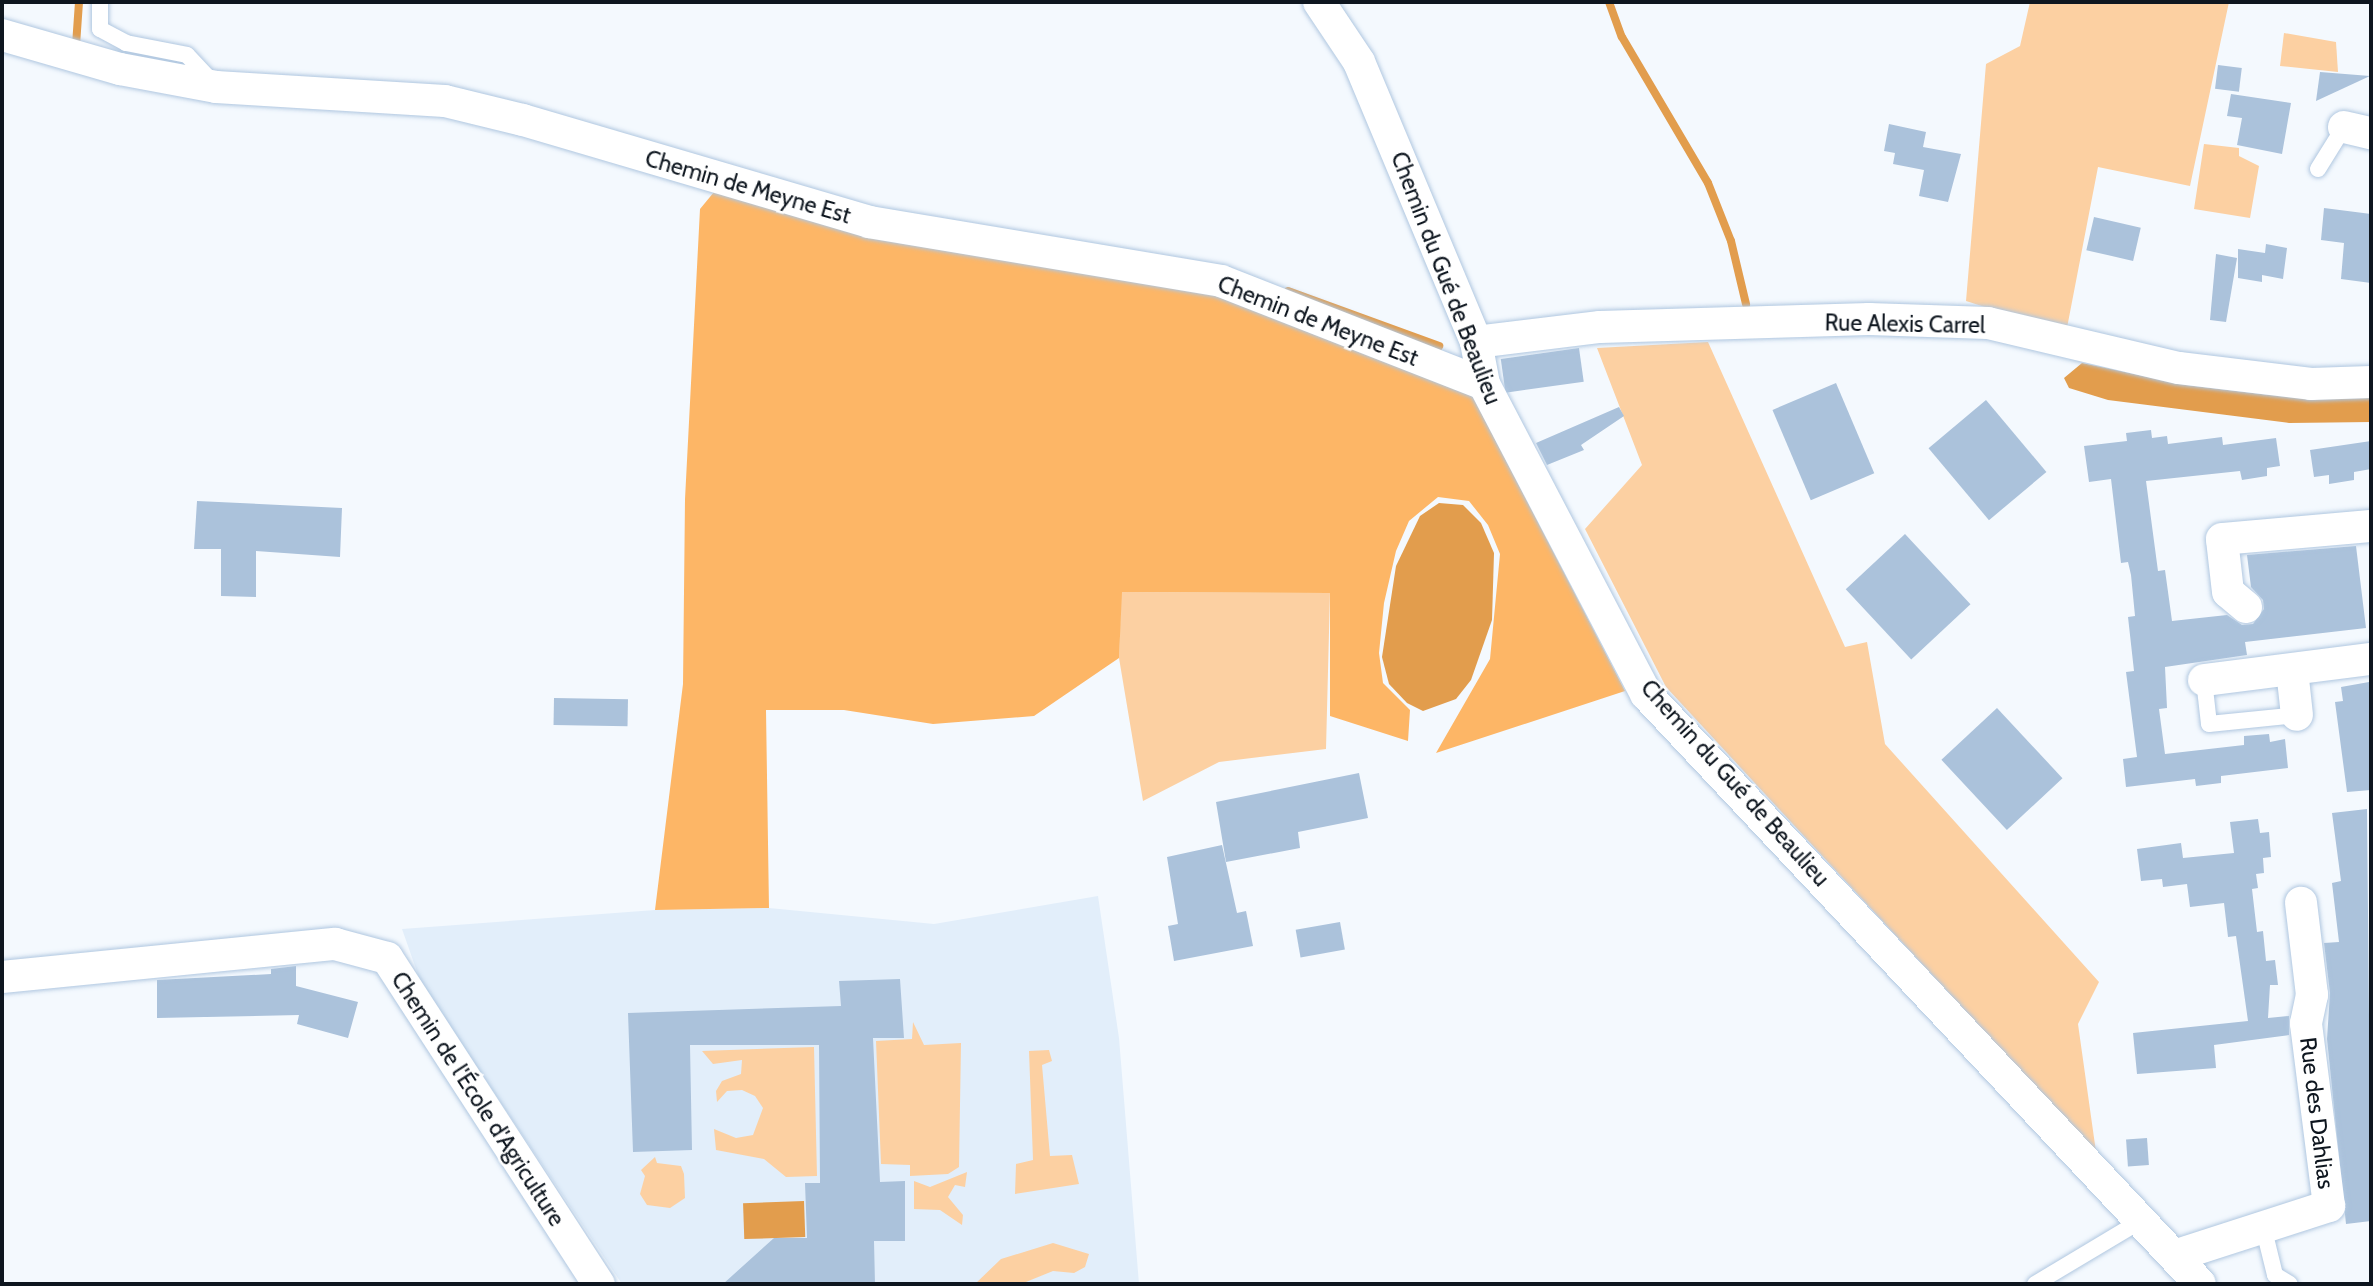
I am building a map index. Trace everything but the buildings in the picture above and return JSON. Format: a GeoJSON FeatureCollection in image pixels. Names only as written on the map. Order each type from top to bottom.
{"type":"FeatureCollection","features":[{"type":"Feature","properties":{"kind":"street","name":"Chemin du Gué de Beaulieu"},"geometry":{"type":"LineString","coordinates":[[1319,2],[1359,62],[1476,342],[1484,384],[1646,694],[2177,1255],[2200,1284]]}},
{"type":"Feature","properties":{"kind":"street","name":"Chemin de Meyne Est"},"geometry":{"type":"LineString","coordinates":[[2,34],[120,69],[216,86],[445,102],[523,120],[869,222],[1221,281],[1484,384]]}},
{"type":"Feature","properties":{"kind":"street","name":"Rue Alexis Carrel"},"geometry":{"type":"LineString","coordinates":[[1476,342],[1600,327],[1869,319],[1988,323],[2179,368],[2311,384],[2371,382]]}},
{"type":"Feature","properties":{"kind":"street"},"geometry":{"type":"LineString","coordinates":[[2246,607],[2228,592],[2222,540],[2371,526]]}},
{"type":"Feature","properties":{"kind":"street"},"geometry":{"type":"LineString","coordinates":[[2204,680],[2371,659]]}},
{"type":"Feature","properties":{"kind":"street"},"geometry":{"type":"LineString","coordinates":[[2292,670],[2297,715]]}},
{"type":"Feature","properties":{"kind":"street","name":"Rue des Dahlias"},"geometry":{"type":"LineString","coordinates":[[2177,1255],[2329,1206],[2306,1023],[2312,995],[2301,903]]}},
{"type":"Feature","properties":{"kind":"street","name":"Chemin de l'École d'Agriculture"},"geometry":{"type":"LineString","coordinates":[[2,976],[335,944],[387,958],[599,1284]]}},
{"type":"Feature","properties":{"kind":"lane"},"geometry":{"type":"LineString","coordinates":[[100,2],[100,29],[125,43],[187,55],[216,86]]}},
{"type":"Feature","properties":{"kind":"lane"},"geometry":{"type":"LineString","coordinates":[[2318,169],[2358,130]]}},
{"type":"Feature","properties":{"kind":"lane"},"geometry":{"type":"LineString","coordinates":[[2204,680],[2209,724],[2297,715]]}},
{"type":"Feature","properties":{"kind":"lane"},"geometry":{"type":"LineString","coordinates":[[2035,1284],[2142,1220]]}},
{"type":"Feature","properties":{"kind":"lane"},"geometry":{"type":"LineString","coordinates":[[2263,1226],[2275,1275],[2290,1284]]}},
{"type":"Feature","properties":{"kind":"shaded area"},"geometry":{"type":"Polygon","coordinates":[[[2030,2],[2229,2],[2190,186],[2098,167],[2066,333],[1966,301],[1986,64],[2020,46],[2030,2]]]}},
{"type":"Feature","properties":{"kind":"shaded area"},"geometry":{"type":"Polygon","coordinates":[[[2284,33],[2336,42],[2338,72],[2280,66],[2284,33]]]}},
{"type":"Feature","properties":{"kind":"shaded area"},"geometry":{"type":"Polygon","coordinates":[[[2204,144],[2239,148],[2239,156],[2259,166],[2250,218],[2194,209],[2204,144]]]}},
{"type":"Feature","properties":{"kind":"shaded area"},"geometry":{"type":"Polygon","coordinates":[[[719,186],[1211,287],[1467,385],[1625,691],[1436,753],[1490,659],[1500,554],[1488,525],[1469,501],[1438,497],[1409,521],[1396,551],[1384,603],[1379,653],[1383,683],[1410,710],[1408,741],[1330,716],[1330,593],[1122,592],[1119,658],[1034,716],[933,724],[844,710],[766,710],[769,908],[655,910],[683,684],[685,499],[700,209],[719,186]]]}},
{"type":"Feature","properties":{"kind":"shaded area"},"geometry":{"type":"Polygon","coordinates":[[[1708,342],[1845,647],[1867,642],[1885,744],[2099,982],[2078,1024],[2096,1152],[1666,687],[1585,529],[1642,465],[1597,348],[1708,342]]]}},
{"type":"Feature","properties":{"kind":"shaded area"},"geometry":{"type":"Polygon","coordinates":[[[2082,363],[2186,385],[2270,395],[2371,397],[2371,422],[2289,423],[2108,400],[2069,388],[2064,378],[2082,363]]]}},
{"type":"Feature","properties":{"kind":"shaded area"},"geometry":{"type":"Polygon","coordinates":[[[1439,503],[1463,505],[1481,523],[1494,553],[1492,620],[1471,680],[1456,699],[1423,711],[1407,703],[1389,684],[1382,657],[1396,566],[1420,516],[1439,503]]]}},
{"type":"Feature","properties":{"kind":"shaded area"},"geometry":{"type":"Polygon","coordinates":[[[1121,592],[1330,593],[1326,749],[1219,762],[1143,801],[1119,658],[1121,592]]]}},
{"type":"Feature","properties":{"kind":"shaded area"},"geometry":{"type":"Polygon","coordinates":[[[1098,896],[1119,1038],[1139,1284],[622,1284],[421,983],[402,929],[655,910],[769,908],[934,924],[1098,896]]]}},
{"type":"Feature","properties":{"kind":"shaded area"},"geometry":{"type":"Polygon","coordinates":[[[913,1022],[924,1045],[961,1043],[959,1167],[948,1174],[910,1176],[910,1165],[881,1164],[876,1041],[912,1039],[913,1022]]]}},
{"type":"Feature","properties":{"kind":"shaded area"},"geometry":{"type":"Polygon","coordinates":[[[814,1047],[817,1176],[786,1177],[764,1159],[716,1150],[714,1129],[736,1138],[753,1135],[763,1108],[755,1096],[742,1090],[727,1091],[717,1102],[716,1091],[722,1081],[741,1074],[742,1060],[713,1064],[702,1051],[814,1047]]]}},
{"type":"Feature","properties":{"kind":"shaded area"},"geometry":{"type":"Polygon","coordinates":[[[1049,1050],[1052,1061],[1042,1065],[1050,1156],[1072,1155],[1079,1184],[1015,1194],[1016,1164],[1033,1160],[1029,1051],[1049,1050]]]}},
{"type":"Feature","properties":{"kind":"shaded area"},"geometry":{"type":"Polygon","coordinates":[[[655,1157],[657,1163],[681,1166],[684,1174],[685,1198],[670,1208],[647,1205],[640,1194],[645,1176],[641,1170],[655,1157]]]}},
{"type":"Feature","properties":{"kind":"shaded area"},"geometry":{"type":"Polygon","coordinates":[[[967,1172],[965,1187],[955,1185],[948,1197],[963,1215],[962,1225],[940,1210],[914,1209],[914,1181],[930,1187],[967,1172]]]}},
{"type":"Feature","properties":{"kind":"shaded area"},"geometry":{"type":"Polygon","coordinates":[[[804,1201],[805,1237],[744,1239],[743,1203],[804,1201]]]}},
{"type":"Feature","properties":{"kind":"shaded area"},"geometry":{"type":"Polygon","coordinates":[[[1053,1243],[1089,1254],[1085,1267],[1074,1273],[1053,1271],[1021,1284],[975,1284],[1001,1259],[1053,1243]]]}},
{"type":"Feature","properties":{"kind":"waterway"},"geometry":{"type":"LineString","coordinates":[[76,45],[79,2]]}},
{"type":"Feature","properties":{"kind":"waterway"},"geometry":{"type":"LineString","coordinates":[[1609,2],[1622,37],[1708,183],[1731,241],[1746,304]]}},
{"type":"Feature","properties":{"kind":"waterway"},"geometry":{"type":"LineString","coordinates":[[1288,291],[1439,346]]}}]}
